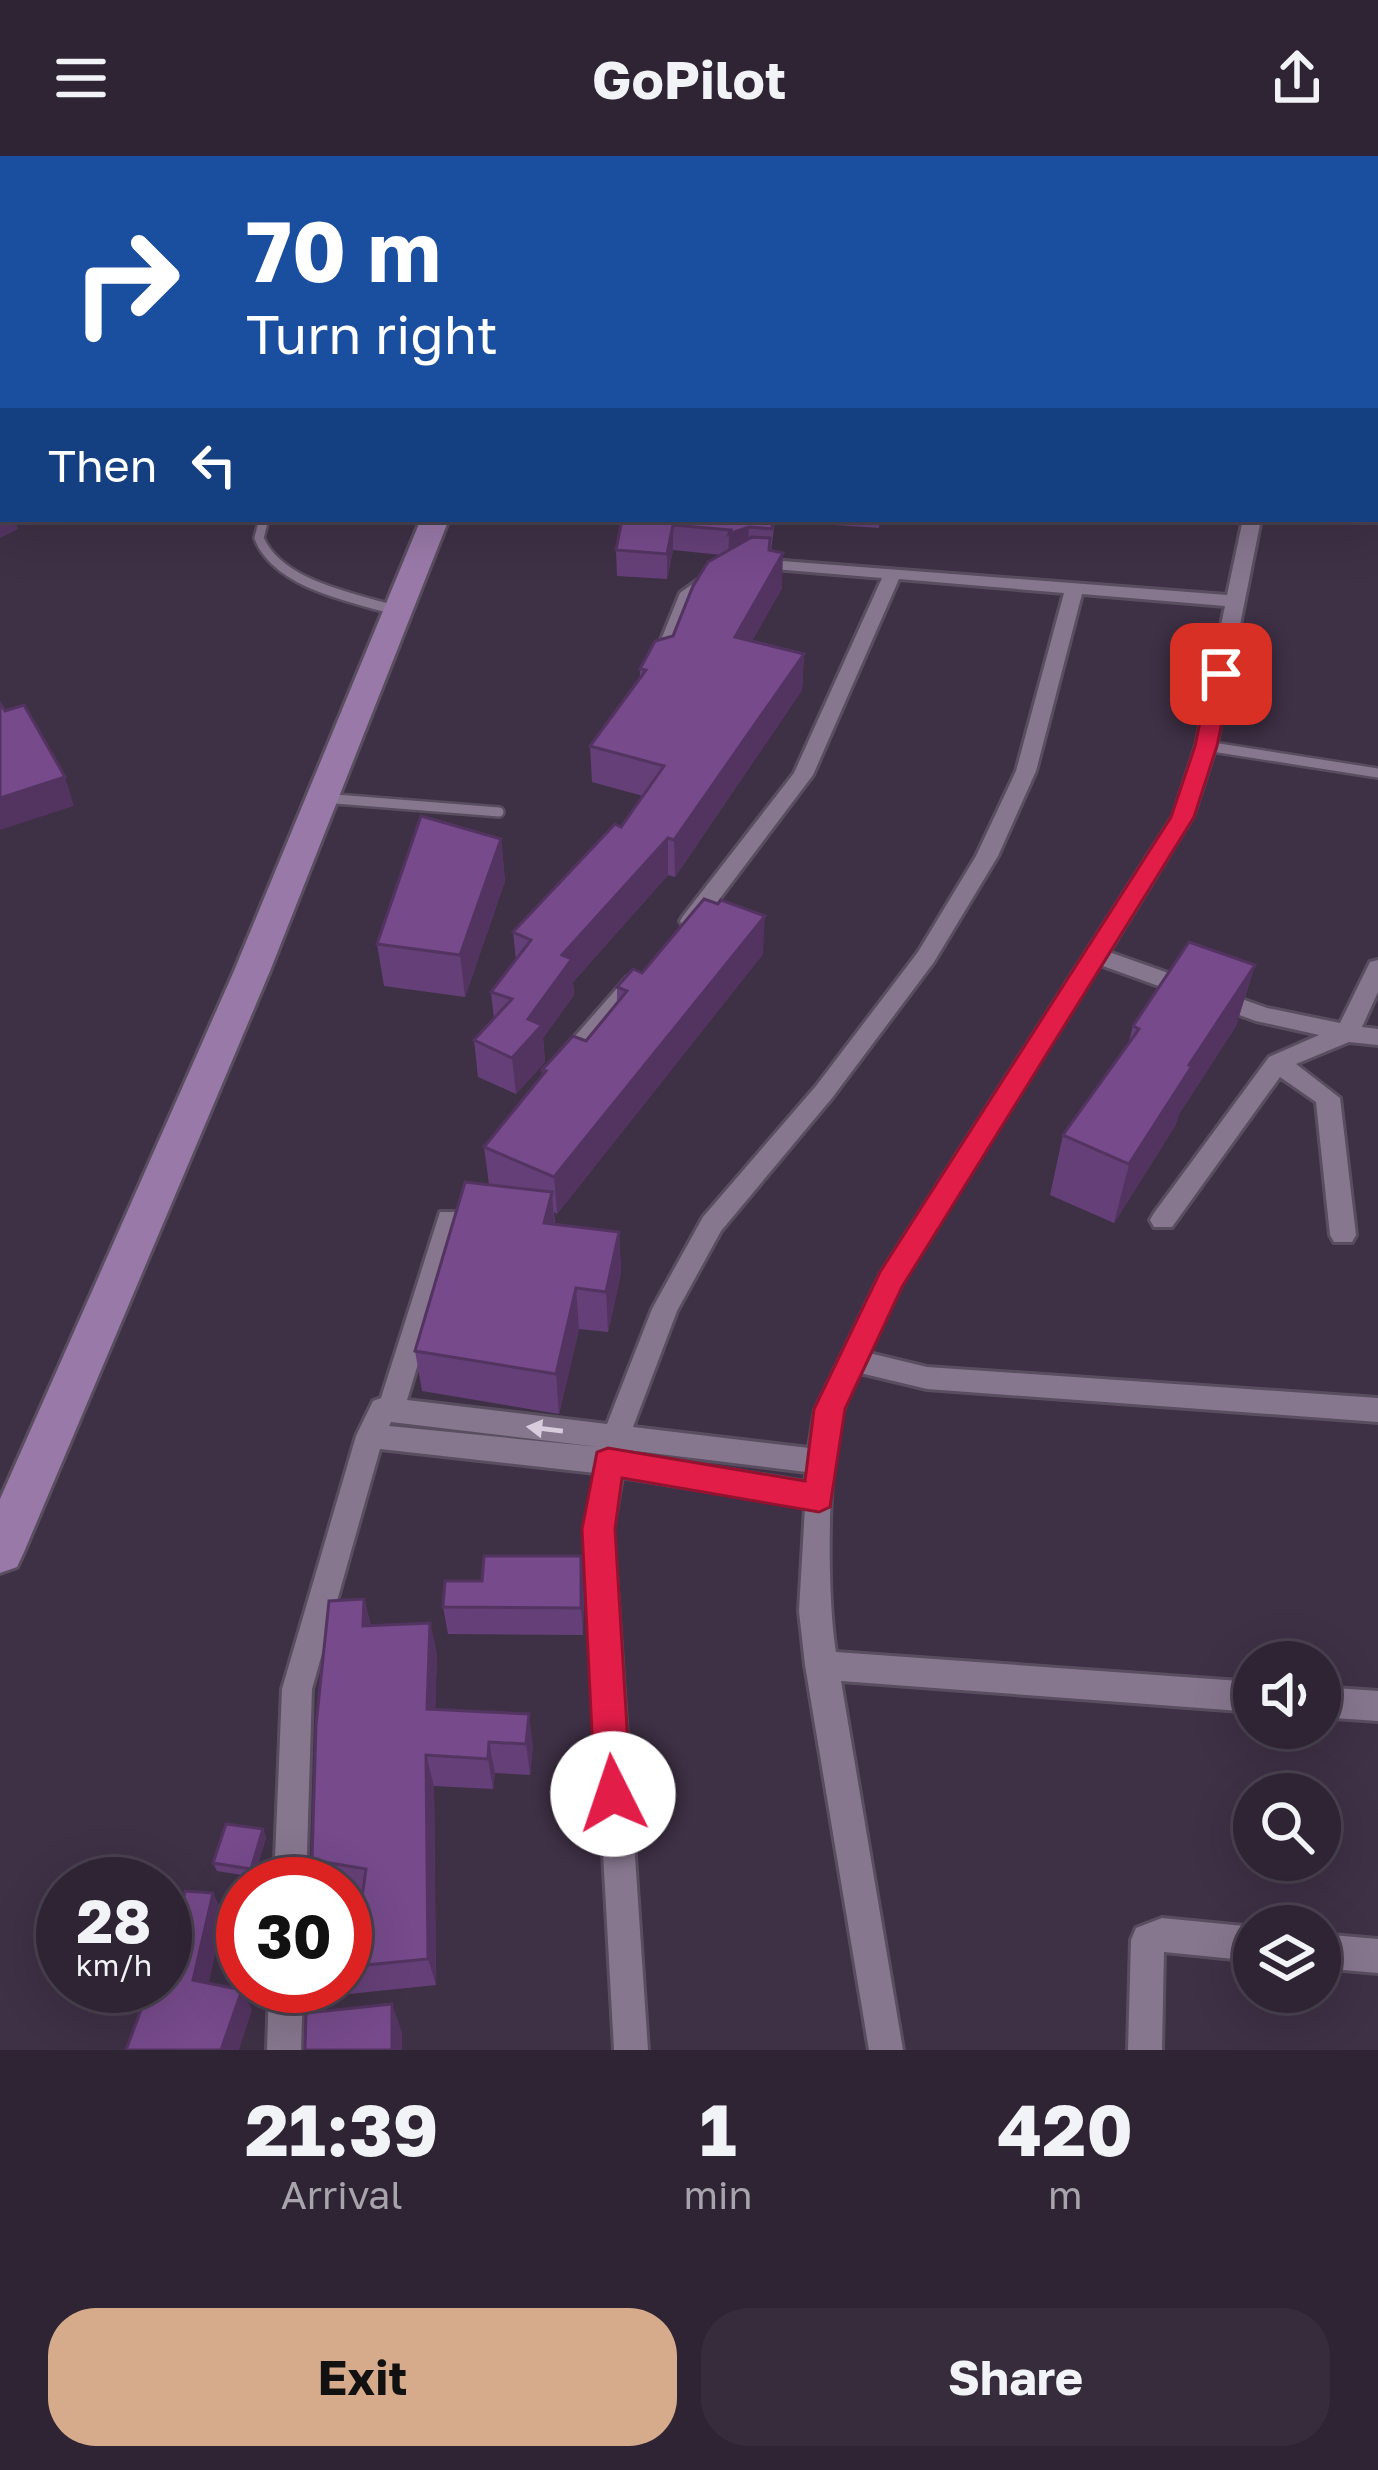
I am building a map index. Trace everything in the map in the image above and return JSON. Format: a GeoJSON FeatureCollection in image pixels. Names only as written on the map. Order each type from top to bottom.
{"type":"FeatureCollection","features":[{"type":"Feature","properties":{"kind":"main road"},"geometry":{"type":"LineString","coordinates":[[0,1552],[322,798],[434,522]]}},
{"type":"Feature","properties":{"kind":"street"},"geometry":{"type":"LineString","coordinates":[[886,2050],[814,1611],[821,1462],[829,1409],[890,1280],[1183,817],[1206,746],[1251,522]]}},
{"type":"Feature","properties":{"kind":"street"},"geometry":{"type":"LineString","coordinates":[[659,669],[688,593],[716,571],[748,562],[1236,602]]}},
{"type":"Feature","properties":{"kind":"street"},"geometry":{"type":"LineString","coordinates":[[542,1088],[714,895],[803,775],[893,573]]}},
{"type":"Feature","properties":{"kind":"street"},"geometry":{"type":"LineString","coordinates":[[631,2050],[598,1529],[611,1450],[665,1309],[712,1224],[824,1092],[926,957],[987,856],[1026,771],[1074,588]]}},
{"type":"Feature","properties":{"kind":"street"},"geometry":{"type":"LineString","coordinates":[[1094,955],[1264,1015],[1378,1036]]}},
{"type":"Feature","properties":{"kind":"street"},"geometry":{"type":"LineString","coordinates":[[1163,1220],[1277,1063],[1347,1033],[1378,968]]}},
{"type":"Feature","properties":{"kind":"street"},"geometry":{"type":"LineString","coordinates":[[1277,1063],[1328,1098],[1343,1234]]}},
{"type":"Feature","properties":{"kind":"street"},"geometry":{"type":"LineString","coordinates":[[391,1409],[449,1219]]}},
{"type":"Feature","properties":{"kind":"street"},"geometry":{"type":"LineString","coordinates":[[851,1360],[927,1378],[1378,1410]]}},
{"type":"Feature","properties":{"kind":"street"},"geometry":{"type":"LineString","coordinates":[[291,1857],[297,1689],[370,1436],[382,1409],[611,1450],[819,1497]]}},
{"type":"Feature","properties":{"kind":"street"},"geometry":{"type":"LineString","coordinates":[[370,1436],[821,1462]]}},
{"type":"Feature","properties":{"kind":"street"},"geometry":{"type":"LineString","coordinates":[[820,1665],[1233,1695]]}},
{"type":"Feature","properties":{"kind":"street"},"geometry":{"type":"LineString","coordinates":[[1341,1703],[1378,1706]]}},
{"type":"Feature","properties":{"kind":"street"},"geometry":{"type":"LineString","coordinates":[[1145,2050],[1148,1940],[1162,1935],[1233,1942]]}},
{"type":"Feature","properties":{"kind":"street"},"geometry":{"type":"LineString","coordinates":[[1341,1953],[1378,1956]]}},
{"type":"Feature","properties":{"kind":"street"},"geometry":{"type":"LineString","coordinates":[[284,2050],[285,2013]]}},
{"type":"Feature","properties":{"kind":"lane"},"geometry":{"type":"LineString","coordinates":[[263,522],[259,537],[276,563],[325,588],[398,611]]}},
{"type":"Feature","properties":{"kind":"lane"},"geometry":{"type":"LineString","coordinates":[[1206,746],[1378,773]]}},
{"type":"Feature","properties":{"kind":"lane"},"geometry":{"type":"LineString","coordinates":[[322,798],[500,812]]}},
{"type":"Feature","properties":{"kind":"building"},"geometry":{"type":"Polygon","coordinates":[[[621,522],[773,522],[772,529],[749,527],[729,534],[731,530],[673,525],[667,554],[616,550],[621,522]]]}},
{"type":"Feature","properties":{"kind":"building"},"geometry":{"type":"Polygon","coordinates":[[[752,537],[770,538],[769,550],[783,553],[735,637],[804,654],[674,840],[668,838],[562,955],[572,959],[528,1019],[542,1025],[512,1058],[474,1040],[512,999],[491,992],[531,940],[513,932],[615,824],[621,827],[664,766],[590,746],[646,670],[640,669],[655,641],[673,636],[708,562],[752,537]]]}},
{"type":"Feature","properties":{"kind":"building"},"geometry":{"type":"Polygon","coordinates":[[[0,703],[5,711],[24,705],[65,777],[0,798],[0,703]]]}},
{"type":"Feature","properties":{"kind":"building"},"geometry":{"type":"Polygon","coordinates":[[[421,816],[501,839],[460,955],[377,944],[421,816]]]}},
{"type":"Feature","properties":{"kind":"building"},"geometry":{"type":"Polygon","coordinates":[[[704,899],[718,904],[721,900],[765,916],[554,1177],[484,1147],[546,1071],[542,1070],[573,1036],[586,1041],[627,991],[617,987],[633,969],[642,973],[704,899]]]}},
{"type":"Feature","properties":{"kind":"building"},"geometry":{"type":"Polygon","coordinates":[[[1189,942],[1255,965],[1129,1164],[1063,1135],[1139,1029],[1133,1026],[1189,942]]]}},
{"type":"Feature","properties":{"kind":"building"},"geometry":{"type":"Polygon","coordinates":[[[465,1182],[552,1192],[544,1223],[619,1232],[606,1292],[576,1288],[556,1374],[415,1351],[465,1182]]]}},
{"type":"Feature","properties":{"kind":"building"},"geometry":{"type":"Polygon","coordinates":[[[484,1556],[581,1556],[581,1608],[443,1607],[445,1581],[482,1581],[484,1556]]]}},
{"type":"Feature","properties":{"kind":"building"},"geometry":{"type":"Polygon","coordinates":[[[364,1599],[363,1626],[430,1623],[427,1709],[529,1714],[526,1744],[489,1742],[488,1759],[426,1755],[428,1959],[372,1964],[372,1857],[312,1857],[316,1725],[329,1601],[364,1599]]]}},
{"type":"Feature","properties":{"kind":"building"},"geometry":{"type":"Polygon","coordinates":[[[226,1824],[263,1829],[255,1857],[216,1857],[213,1863],[226,1824]]]}},
{"type":"Feature","properties":{"kind":"building"},"geometry":{"type":"Polygon","coordinates":[[[192,1892],[213,1893],[193,1980],[216,1985],[216,2013],[234,2013],[221,2050],[126,2050],[140,2013],[192,2013],[192,1892]]]}},
{"type":"Feature","properties":{"kind":"building"},"geometry":{"type":"Polygon","coordinates":[[[392,2004],[392,2050],[305,2050],[306,2013],[372,2013],[372,2006],[392,2004]]]}},
{"type":"Feature","properties":{"kind":"route"},"geometry":{"type":"LineString","coordinates":[[613,1794],[598,1529],[608,1462],[819,1497],[829,1409],[890,1280],[1183,817],[1206,746],[1221,674]]}}]}
